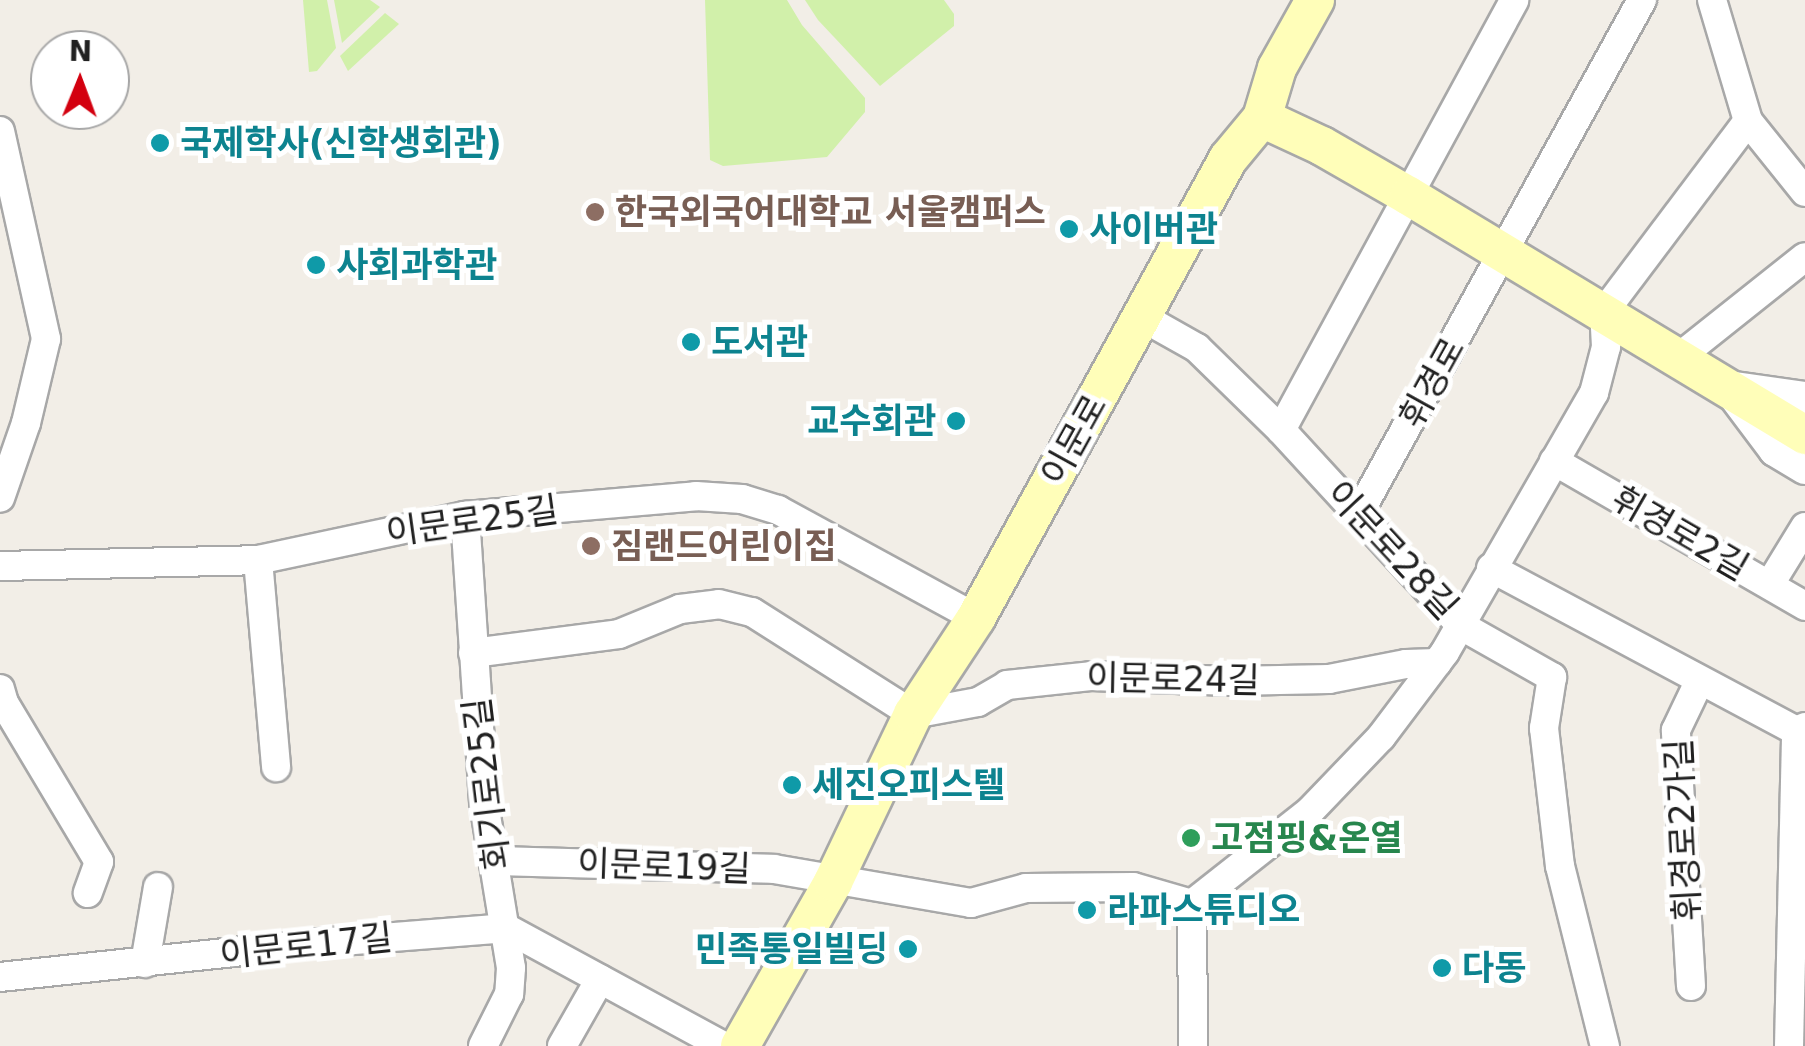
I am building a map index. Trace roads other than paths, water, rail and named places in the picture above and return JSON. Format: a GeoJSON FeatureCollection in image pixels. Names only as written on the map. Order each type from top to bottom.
{"type":"FeatureCollection","features":[{"type":"Feature","properties":{"kind":"main road","name":"이문로"},"geometry":{"type":"LineString","coordinates":[[740,1046],[833,882],[913,714],[976,618],[1228,159],[1262,118],[1277,68],[1315,0]]}},
{"type":"Feature","properties":{"kind":"main road"},"geometry":{"type":"LineString","coordinates":[[1262,118],[1322,146],[1504,252],[1805,435]]}},
{"type":"Feature","properties":{"kind":"street"},"geometry":{"type":"LineString","coordinates":[[1281,430],[1514,0]]}},
{"type":"Feature","properties":{"kind":"street","name":"휘경로"},"geometry":{"type":"LineString","coordinates":[[1360,513],[1642,0]]}},
{"type":"Feature","properties":{"kind":"street"},"geometry":{"type":"LineString","coordinates":[[1712,0],[1748,121],[1805,192]]}},
{"type":"Feature","properties":{"kind":"street"},"geometry":{"type":"LineString","coordinates":[[1192,904],[1310,812],[1382,737],[1436,663],[1598,382],[1606,347],[1604,312],[1748,121]]}},
{"type":"Feature","properties":{"kind":"street"},"geometry":{"type":"LineString","coordinates":[[0,130],[46,339],[26,423],[0,498]]}},
{"type":"Feature","properties":{"kind":"street"},"geometry":{"type":"LineString","coordinates":[[1678,358],[1805,257]]}},
{"type":"Feature","properties":{"kind":"street","name":"이문로28길"},"geometry":{"type":"LineString","coordinates":[[1142,317],[1191,343],[1281,430],[1460,625],[1552,676],[1544,728],[1560,866],[1605,1046]]}},
{"type":"Feature","properties":{"kind":"street"},"geometry":{"type":"LineString","coordinates":[[1728,387],[1805,398]]}},
{"type":"Feature","properties":{"kind":"street"},"geometry":{"type":"LineString","coordinates":[[1728,387],[1768,442],[1805,468]]}},
{"type":"Feature","properties":{"kind":"street","name":"휘경로2길"},"geometry":{"type":"LineString","coordinates":[[1554,461],[1805,606]]}},
{"type":"Feature","properties":{"kind":"street","name":"이문로25길"},"geometry":{"type":"LineString","coordinates":[[0,566],[258,560],[465,516],[696,496],[760,502],[976,618]]}},
{"type":"Feature","properties":{"kind":"street","name":"회기로25길"},"geometry":{"type":"LineString","coordinates":[[465,516],[484,803],[506,928],[511,984],[484,1046]]}},
{"type":"Feature","properties":{"kind":"street"},"geometry":{"type":"LineString","coordinates":[[1770,584],[1805,527]]}},
{"type":"Feature","properties":{"kind":"street"},"geometry":{"type":"LineString","coordinates":[[258,560],[276,767]]}},
{"type":"Feature","properties":{"kind":"street","name":"휘경로2가길"},"geometry":{"type":"LineString","coordinates":[[1491,568],[1800,729],[1788,1046]]}},
{"type":"Feature","properties":{"kind":"street"},"geometry":{"type":"LineString","coordinates":[[474,654],[619,634],[680,609],[719,604],[752,612],[913,714]]}},
{"type":"Feature","properties":{"kind":"street","name":"이문로24길"},"geometry":{"type":"LineString","coordinates":[[913,714],[978,702],[1007,686],[1091,676],[1231,681],[1329,679],[1406,664],[1436,663]]}},
{"type":"Feature","properties":{"kind":"street","name":"휘경로2가길"},"geometry":{"type":"LineString","coordinates":[[1691,986],[1676,730],[1700,680]]}},
{"type":"Feature","properties":{"kind":"street"},"geometry":{"type":"LineString","coordinates":[[0,689],[4,704],[99,862],[88,893]]}},
{"type":"Feature","properties":{"kind":"street","name":"이문로19길"},"geometry":{"type":"LineString","coordinates":[[494,861],[774,869],[833,882]]}},
{"type":"Feature","properties":{"kind":"street"},"geometry":{"type":"LineString","coordinates":[[833,882],[971,902],[1026,888],[1133,887],[1192,904]]}},
{"type":"Feature","properties":{"kind":"street"},"geometry":{"type":"LineString","coordinates":[[145,963],[158,888]]}},
{"type":"Feature","properties":{"kind":"street"},"geometry":{"type":"LineString","coordinates":[[1192,904],[1193,1046]]}},
{"type":"Feature","properties":{"kind":"street"},"geometry":{"type":"LineString","coordinates":[[506,928],[723,1046]]}},
{"type":"Feature","properties":{"kind":"street","name":"이문로17길"},"geometry":{"type":"LineString","coordinates":[[0,977],[317,943],[506,928]]}},
{"type":"Feature","properties":{"kind":"street"},"geometry":{"type":"LineString","coordinates":[[562,1046],[600,980]]}},
{"type":"Feature","properties":{"kind":"place","name":"국제학사(신학생회관)"},"geometry":{"type":"Point","coordinates":[160,143]}},
{"type":"Feature","properties":{"kind":"place","name":"한국외국어대학교 서울캠퍼스"},"geometry":{"type":"Point","coordinates":[595,212]}},
{"type":"Feature","properties":{"kind":"place","name":"사이버관"},"geometry":{"type":"Point","coordinates":[1069,229]}},
{"type":"Feature","properties":{"kind":"place","name":"사회과학관"},"geometry":{"type":"Point","coordinates":[316,265]}},
{"type":"Feature","properties":{"kind":"place","name":"도서관"},"geometry":{"type":"Point","coordinates":[691,342]}},
{"type":"Feature","properties":{"kind":"place","name":"교수회관"},"geometry":{"type":"Point","coordinates":[956,421]}},
{"type":"Feature","properties":{"kind":"place","name":"짐랜드어린이집"},"geometry":{"type":"Point","coordinates":[591,546]}},
{"type":"Feature","properties":{"kind":"place","name":"세진오피스텔"},"geometry":{"type":"Point","coordinates":[792,785]}},
{"type":"Feature","properties":{"kind":"place","name":"고점핑&온열"},"geometry":{"type":"Point","coordinates":[1191,838]}},
{"type":"Feature","properties":{"kind":"place","name":"라파스튜디오"},"geometry":{"type":"Point","coordinates":[1087,910]}},
{"type":"Feature","properties":{"kind":"place","name":"민족통일빌딩"},"geometry":{"type":"Point","coordinates":[908,949]}},
{"type":"Feature","properties":{"kind":"place","name":"다동"},"geometry":{"type":"Point","coordinates":[1442,968]}}]}
